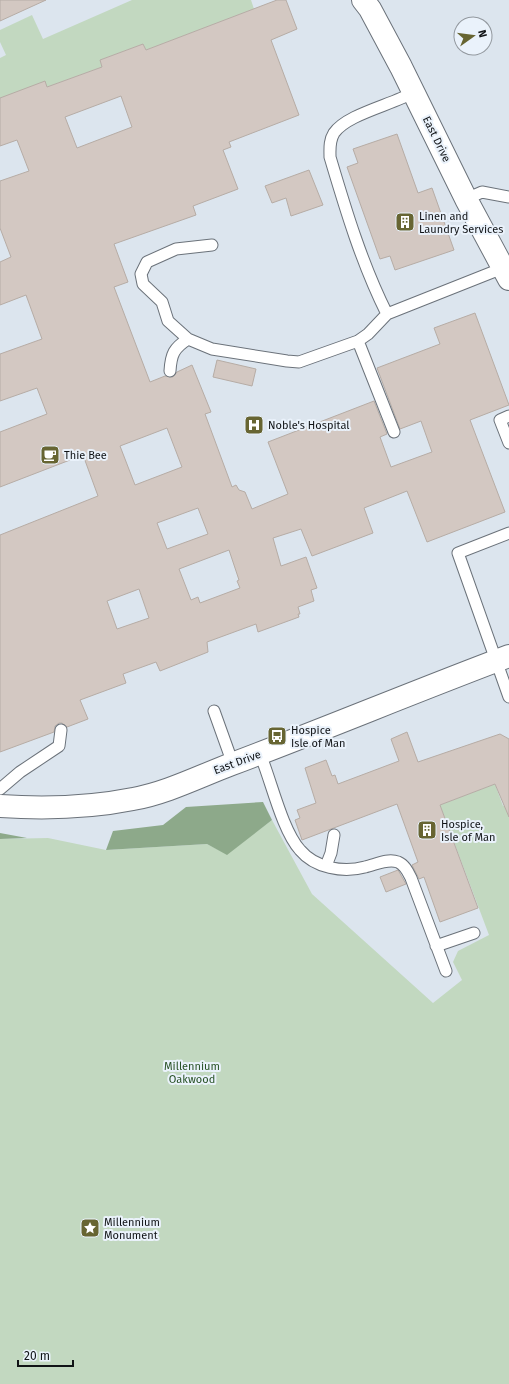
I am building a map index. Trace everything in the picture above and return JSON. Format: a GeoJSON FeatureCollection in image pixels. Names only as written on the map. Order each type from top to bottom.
{"type":"FeatureCollection","features":[{"type":"Feature","properties":{"kind":"street","name":"East Drive"},"geometry":{"type":"LineString","coordinates":[[363,0],[370,10],[414,92],[466,199],[506,274]]}},
{"type":"Feature","properties":{"kind":"street","name":"East Drive"},"geometry":{"type":"LineString","coordinates":[[0,806],[46,809],[90,806],[134,799],[164,790],[260,754],[338,722],[503,659]]}},
{"type":"Feature","properties":{"kind":"lane"},"geometry":{"type":"LineString","coordinates":[[387,314],[372,284],[352,231],[330,157],[329,146],[334,134],[346,122],[404,98],[414,92]]}},
{"type":"Feature","properties":{"kind":"lane"},"geometry":{"type":"LineString","coordinates":[[466,199],[482,192],[509,197]]}},
{"type":"Feature","properties":{"kind":"lane"},"geometry":{"type":"LineString","coordinates":[[212,245],[176,249],[148,262],[141,274],[143,284],[162,302],[168,321],[188,339],[212,349],[287,361],[299,362],[358,341],[368,334],[387,314],[506,274]]}},
{"type":"Feature","properties":{"kind":"lane"},"geometry":{"type":"LineString","coordinates":[[170,370],[171,358],[177,346],[188,339]]}},
{"type":"Feature","properties":{"kind":"lane"},"geometry":{"type":"LineString","coordinates":[[358,341],[394,432]]}},
{"type":"Feature","properties":{"kind":"lane"},"geometry":{"type":"LineString","coordinates":[[509,416],[500,420],[509,443]]}},
{"type":"Feature","properties":{"kind":"lane"},"geometry":{"type":"LineString","coordinates":[[509,533],[458,553],[503,659],[509,697]]}},
{"type":"Feature","properties":{"kind":"lane"},"geometry":{"type":"LineString","coordinates":[[214,711],[233,764]]}},
{"type":"Feature","properties":{"kind":"lane"},"geometry":{"type":"LineString","coordinates":[[0,789],[20,772],[59,746],[60,730]]}},
{"type":"Feature","properties":{"kind":"lane"},"geometry":{"type":"LineString","coordinates":[[260,754],[290,836],[300,851],[313,861],[326,866],[349,871],[388,861],[397,862],[405,867],[411,878],[446,971]]}},
{"type":"Feature","properties":{"kind":"lane"},"geometry":{"type":"LineString","coordinates":[[326,866],[331,853],[334,835]]}},
{"type":"Feature","properties":{"kind":"lane"},"geometry":{"type":"LineString","coordinates":[[436,946],[474,933]]}},
{"type":"Feature","properties":{"kind":"green space"},"geometry":{"type":"Polygon","coordinates":[[[132,0],[251,0],[254,9],[146,50],[143,44],[100,60],[102,67],[47,87],[45,82],[0,105],[0,58],[6,55],[0,42],[0,30],[32,15],[43,39],[132,0]]]}},
{"type":"Feature","properties":{"kind":"green space","name":"Millennium Oakwood"},"geometry":{"type":"Polygon","coordinates":[[[495,784],[503,806],[509,804],[509,1384],[0,1384],[0,839],[48,838],[106,850],[207,844],[227,854],[272,820],[312,894],[433,1003],[462,980],[453,962],[458,951],[489,935],[440,805],[495,784]]]}},
{"type":"Feature","properties":{"kind":"green space"},"geometry":{"type":"Polygon","coordinates":[[[263,802],[272,820],[227,855],[207,844],[106,850],[113,831],[163,825],[186,807],[263,802]]]}},
{"type":"Feature","properties":{"kind":"green space"},"geometry":{"type":"Polygon","coordinates":[[[0,833],[27,838],[0,839],[0,833]]]}},
{"type":"Feature","properties":{"kind":"building"},"geometry":{"type":"Polygon","coordinates":[[[0,0],[46,0],[0,21],[0,0]]]}},
{"type":"Feature","properties":{"kind":"building","name":"Noble's Hospital"},"geometry":{"type":"Polygon","coordinates":[[[277,0],[286,0],[297,29],[271,40],[299,115],[229,142],[231,147],[223,150],[238,189],[193,206],[196,215],[114,244],[128,282],[114,287],[150,382],[165,376],[173,377],[177,372],[192,365],[211,412],[205,414],[232,487],[236,485],[239,490],[245,492],[252,509],[288,494],[268,442],[374,401],[387,434],[380,437],[391,467],[432,452],[421,421],[400,429],[377,368],[440,344],[434,328],[475,313],[509,405],[470,420],[505,512],[427,542],[407,491],[364,508],[373,533],[312,556],[301,529],[273,538],[281,566],[306,557],[317,588],[311,590],[314,601],[298,607],[300,614],[298,614],[299,617],[258,632],[256,624],[207,642],[208,652],[160,671],[156,662],[123,674],[126,683],[80,700],[88,719],[67,727],[62,723],[59,723],[55,726],[54,732],[0,752],[0,535],[98,496],[83,455],[0,487],[0,432],[47,414],[37,388],[0,401],[0,354],[42,339],[26,295],[0,305],[0,262],[11,257],[0,228],[0,181],[29,171],[17,140],[0,146],[0,98],[45,81],[47,87],[102,67],[100,60],[143,44],[146,50],[277,0]],[[121,96],[65,117],[77,148],[132,127],[121,96]],[[167,428],[120,446],[135,485],[182,467],[167,428]],[[198,508],[157,523],[167,549],[208,534],[198,508]],[[229,550],[179,569],[191,600],[198,597],[200,603],[240,588],[237,581],[239,580],[229,550]],[[139,589],[107,601],[117,629],[149,618],[139,589]]]}},
{"type":"Feature","properties":{"kind":"building","name":"Linen and Laundry Services"},"geometry":{"type":"Polygon","coordinates":[[[397,134],[418,193],[432,188],[454,250],[395,270],[390,256],[380,259],[347,167],[358,163],[353,149],[397,134]]]}},
{"type":"Feature","properties":{"kind":"building"},"geometry":{"type":"Polygon","coordinates":[[[309,170],[323,205],[291,216],[286,198],[272,203],[265,186],[309,170]]]}},
{"type":"Feature","properties":{"kind":"building"},"geometry":{"type":"Polygon","coordinates":[[[217,360],[256,369],[252,386],[213,377],[217,360]]]}},
{"type":"Feature","properties":{"kind":"building","name":"Hospice, Isle of Man"},"geometry":{"type":"Polygon","coordinates":[[[407,732],[418,762],[500,734],[509,739],[509,817],[495,784],[440,805],[478,908],[440,922],[424,877],[419,879],[412,865],[418,862],[397,804],[302,840],[295,820],[300,818],[297,810],[316,803],[305,768],[326,760],[332,776],[335,775],[338,784],[399,761],[391,739],[407,732]]]}},
{"type":"Feature","properties":{"kind":"building"},"geometry":{"type":"Polygon","coordinates":[[[398,870],[406,884],[386,892],[380,877],[398,870]]]}},
{"type":"Feature","properties":{"kind":"place","name":"Linen and Laundry Services"},"geometry":{"type":"Point","coordinates":[405,222]}},
{"type":"Feature","properties":{"kind":"place","name":"Noble's Hospital"},"geometry":{"type":"Point","coordinates":[254,425]}},
{"type":"Feature","properties":{"kind":"place","name":"Thie Bee"},"geometry":{"type":"Point","coordinates":[50,455]}},
{"type":"Feature","properties":{"kind":"place","name":"Hospice Isle of Man"},"geometry":{"type":"Point","coordinates":[277,736]}},
{"type":"Feature","properties":{"kind":"place","name":"Hospice, Isle of Man"},"geometry":{"type":"Point","coordinates":[427,830]}},
{"type":"Feature","properties":{"kind":"place","name":"Millennium Monument"},"geometry":{"type":"Point","coordinates":[90,1228]}}]}
